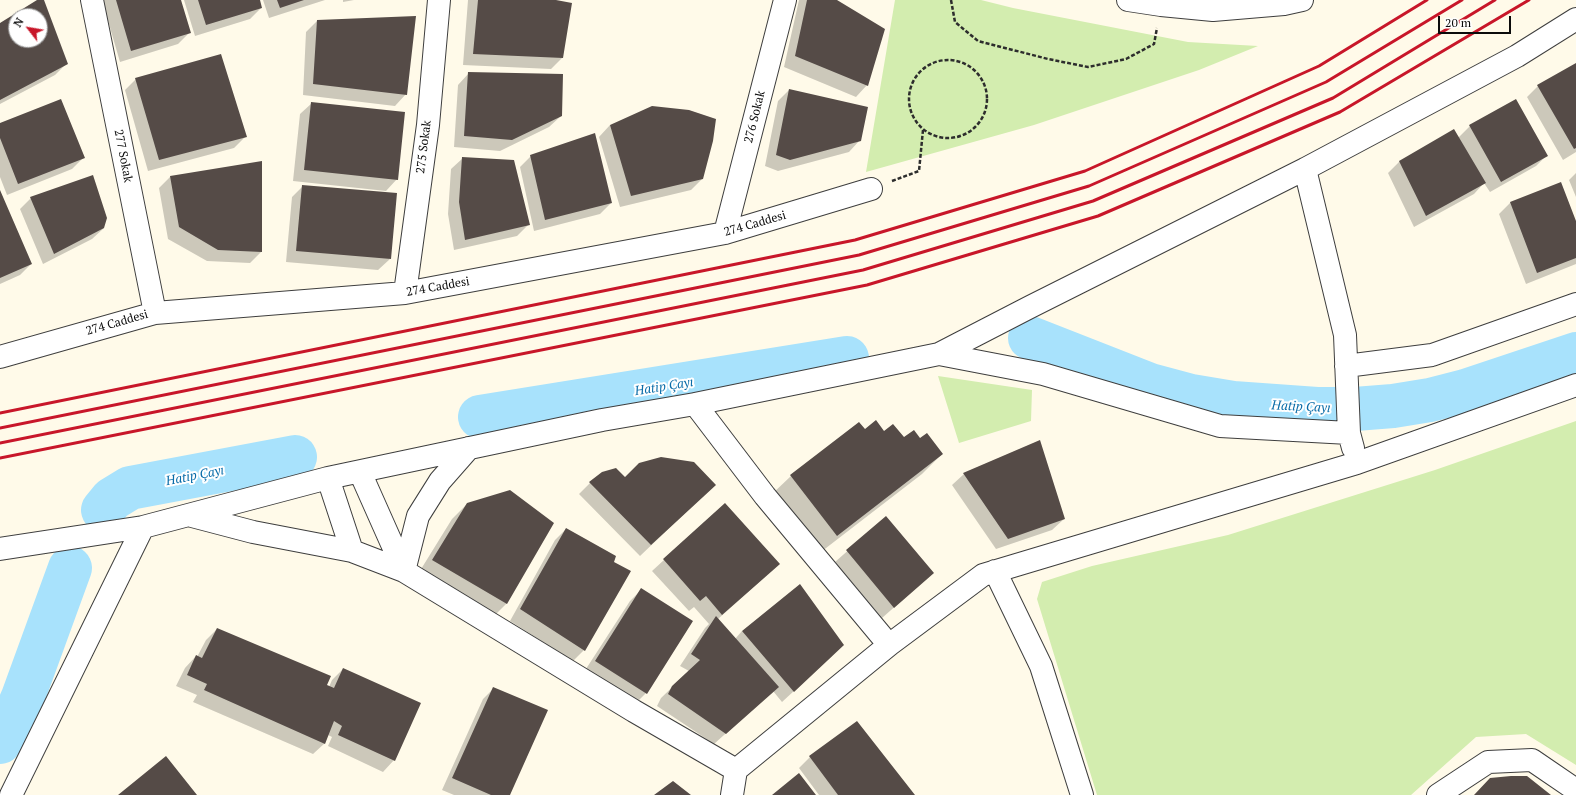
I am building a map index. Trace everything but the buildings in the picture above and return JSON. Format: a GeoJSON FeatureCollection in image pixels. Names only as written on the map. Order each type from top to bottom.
{"type":"FeatureCollection","features":[{"type":"Feature","properties":{"kind":"street","name":"277 Sokak"},"geometry":{"type":"LineString","coordinates":[[92,0],[155,313]]}},
{"type":"Feature","properties":{"kind":"street","name":"275 Sokak"},"geometry":{"type":"LineString","coordinates":[[405,293],[428,125],[439,0]]}},
{"type":"Feature","properties":{"kind":"street","name":"276 Sokak"},"geometry":{"type":"LineString","coordinates":[[725,233],[785,0]]}},
{"type":"Feature","properties":{"kind":"street"},"geometry":{"type":"LineString","coordinates":[[1128,0],[1214,10],[1284,4],[1302,0]]}},
{"type":"Feature","properties":{"kind":"street"},"geometry":{"type":"LineString","coordinates":[[0,549],[143,527],[328,478],[602,420],[695,404],[940,354],[1030,307],[1305,169],[1517,56],[1576,19]]}},
{"type":"Feature","properties":{"kind":"street"},"geometry":{"type":"LineString","coordinates":[[1305,169],[1345,335],[1348,426],[1358,463]]}},
{"type":"Feature","properties":{"kind":"street","name":"274 Caddesi"},"geometry":{"type":"LineString","coordinates":[[0,356],[155,313],[405,293],[725,233],[871,189]]}},
{"type":"Feature","properties":{"kind":"street"},"geometry":{"type":"LineString","coordinates":[[1346,375],[1432,355],[1576,304]]}},
{"type":"Feature","properties":{"kind":"street"},"geometry":{"type":"LineString","coordinates":[[940,354],[1043,374],[1220,426],[1348,426]]}},
{"type":"Feature","properties":{"kind":"street"},"geometry":{"type":"LineString","coordinates":[[732,795],[736,770],[889,645],[983,574],[1358,463],[1576,384]]}},
{"type":"Feature","properties":{"kind":"street"},"geometry":{"type":"LineString","coordinates":[[695,404],[765,496],[889,645]]}},
{"type":"Feature","properties":{"kind":"street"},"geometry":{"type":"LineString","coordinates":[[404,570],[418,516],[440,481],[469,448]]}},
{"type":"Feature","properties":{"kind":"street"},"geometry":{"type":"LineString","coordinates":[[360,472],[404,570]]}},
{"type":"Feature","properties":{"kind":"street"},"geometry":{"type":"LineString","coordinates":[[328,478],[352,551]]}},
{"type":"Feature","properties":{"kind":"street"},"geometry":{"type":"LineString","coordinates":[[189,515],[253,532],[352,551],[404,570],[634,711],[736,770]]}},
{"type":"Feature","properties":{"kind":"street"},"geometry":{"type":"LineString","coordinates":[[11,795],[143,527]]}},
{"type":"Feature","properties":{"kind":"street"},"geometry":{"type":"LineString","coordinates":[[995,571],[1041,666],[1082,795]]}},
{"type":"Feature","properties":{"kind":"street"},"geometry":{"type":"LineString","coordinates":[[1438,795],[1488,762],[1532,760],[1576,790]]}},
{"type":"Feature","properties":{"kind":"path"},"geometry":{"type":"LineString","coordinates":[[950,0],[955,22],[978,41],[1048,59],[1088,67],[1126,58],[1154,44],[1162,5]]}},
{"type":"Feature","properties":{"kind":"path"},"geometry":{"type":"LineString","coordinates":[[871,189],[919,171],[923,130],[912,114],[909,95],[913,83],[920,72],[930,65],[942,60],[955,61],[967,65],[977,73],[984,84],[987,97],[985,109],[980,121],[971,130],[960,136],[947,138],[934,136],[923,130]]}},
{"type":"Feature","properties":{"kind":"green space"},"geometry":{"type":"Polygon","coordinates":[[[895,0],[981,0],[1013,8],[1188,42],[1258,46],[1199,70],[1034,125],[866,172],[895,0]]]}},
{"type":"Feature","properties":{"kind":"green space"},"geometry":{"type":"Polygon","coordinates":[[[938,376],[1032,390],[1031,421],[959,443],[938,376]]]}},
{"type":"Feature","properties":{"kind":"green space"},"geometry":{"type":"Polygon","coordinates":[[[1576,421],[1576,765],[1526,734],[1476,737],[1411,795],[1097,795],[1037,599],[1042,582],[1092,566],[1228,535],[1435,470],[1576,421]]]}},
{"type":"Feature","properties":{"kind":"waterway","name":"Hatip Çayı"},"geometry":{"type":"LineString","coordinates":[[1030,338],[1150,385],[1191,396],[1233,403],[1317,409],[1355,409],[1393,406],[1430,400],[1465,391],[1576,354]]}},
{"type":"Feature","properties":{"kind":"waterway","name":"Hatip Çayı"},"geometry":{"type":"LineString","coordinates":[[480,417],[847,358]]}},
{"type":"Feature","properties":{"kind":"waterway","name":"Hatip Çayı"},"geometry":{"type":"LineString","coordinates":[[103,510],[112,499],[130,488],[295,457]]}},
{"type":"Feature","properties":{"kind":"waterway","name":"Hatip Çayı"},"geometry":{"type":"LineString","coordinates":[[0,742],[12,722],[23,697],[70,568]]}},
{"type":"Feature","properties":{"kind":"railway"},"geometry":{"type":"LineString","coordinates":[[0,413],[855,240],[1085,171],[1319,66],[1427,0]]}},
{"type":"Feature","properties":{"kind":"railway"},"geometry":{"type":"LineString","coordinates":[[0,428],[859,255],[1089,186],[1326,82],[1462,0]]}},
{"type":"Feature","properties":{"kind":"railway"},"geometry":{"type":"LineString","coordinates":[[0,443],[863,270],[1093,201],[1333,98],[1495,0]]}},
{"type":"Feature","properties":{"kind":"railway"},"geometry":{"type":"LineString","coordinates":[[0,458],[867,285],[1098,216],[1340,112],[1529,0]]}}]}
